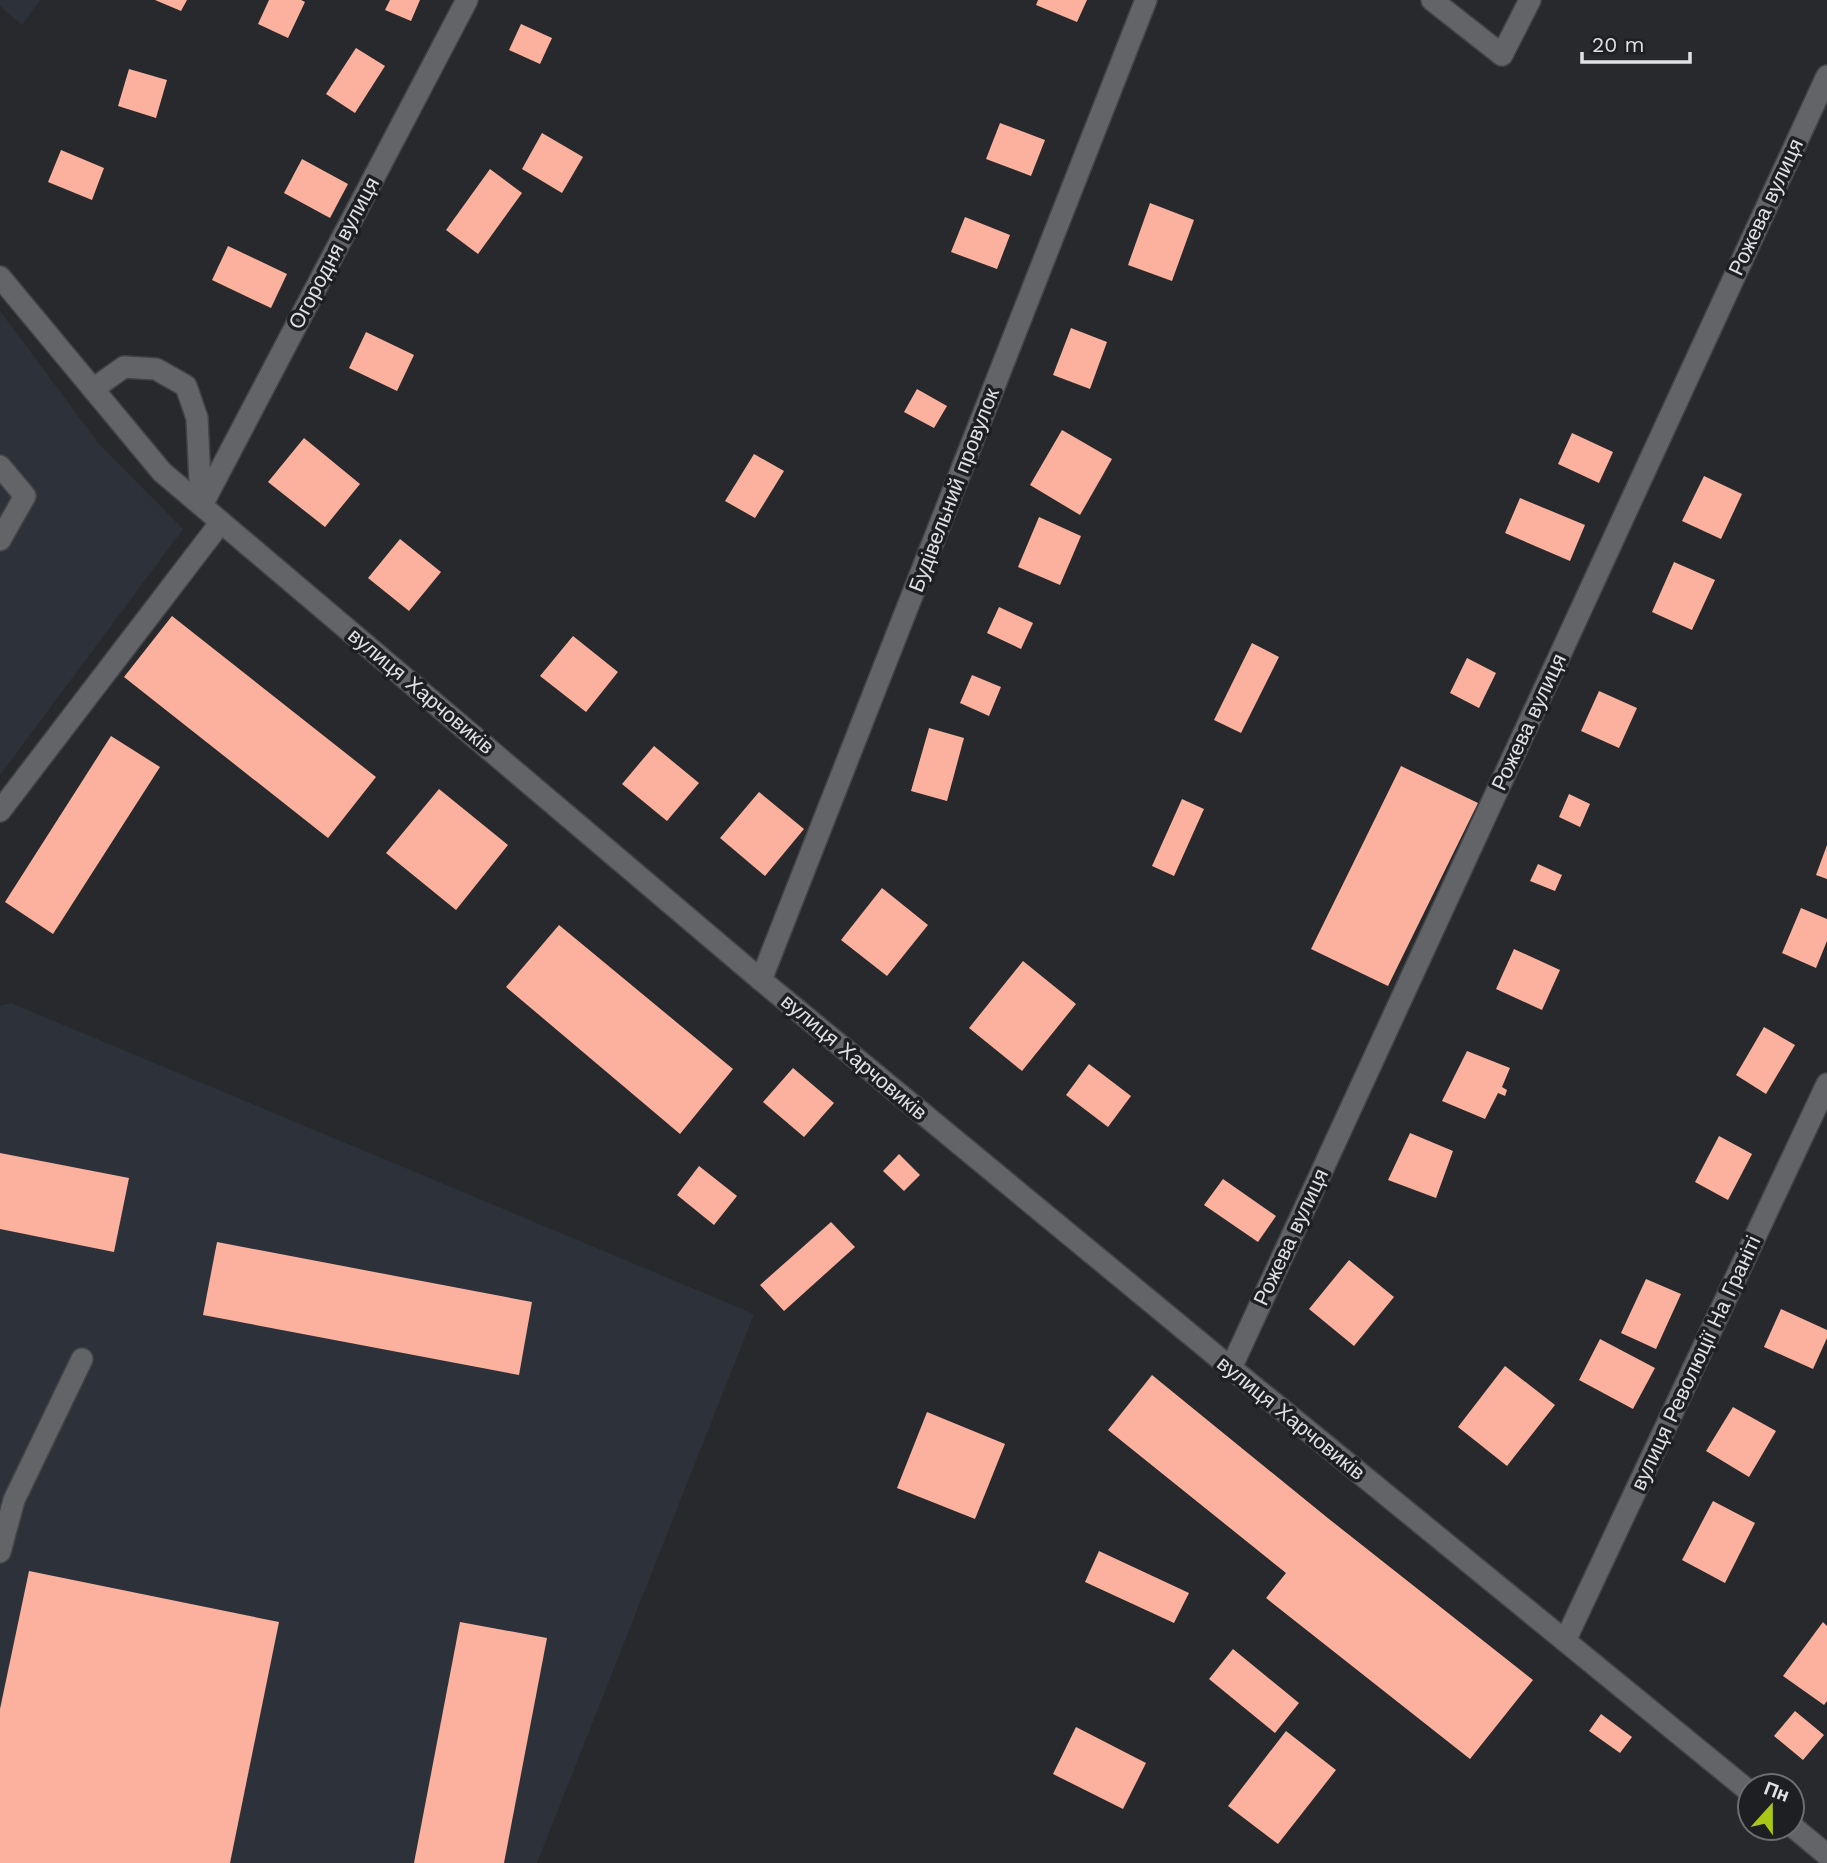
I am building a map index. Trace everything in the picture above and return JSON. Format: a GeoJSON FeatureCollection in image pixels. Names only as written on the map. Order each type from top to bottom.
{"type":"FeatureCollection","features":[{"type":"Feature","properties":{"kind":"street","name":"Огородня вулиця"},"geometry":{"type":"LineString","coordinates":[[202,505],[467,0]]}},
{"type":"Feature","properties":{"kind":"street","name":"Будівельний провулок"},"geometry":{"type":"LineString","coordinates":[[761,980],[1146,0]]}},
{"type":"Feature","properties":{"kind":"street"},"geometry":{"type":"LineString","coordinates":[[1432,0],[1502,55],[1530,0]]}},
{"type":"Feature","properties":{"kind":"street","name":"Рожева вулиця"},"geometry":{"type":"LineString","coordinates":[[1231,1368],[1827,76]]}},
{"type":"Feature","properties":{"kind":"street","name":"вулиця Харчовиків"},"geometry":{"type":"LineString","coordinates":[[0,277],[162,472],[761,980],[1736,1781]]}},
{"type":"Feature","properties":{"kind":"street"},"geometry":{"type":"LineString","coordinates":[[93,389],[124,367],[156,369],[186,386],[197,418],[202,505]]}},
{"type":"Feature","properties":{"kind":"street"},"geometry":{"type":"LineString","coordinates":[[0,466],[25,496],[0,540]]}},
{"type":"Feature","properties":{"kind":"street"},"geometry":{"type":"LineString","coordinates":[[0,811],[221,522]]}},
{"type":"Feature","properties":{"kind":"street","name":"вулиця Революції На Граніті"},"geometry":{"type":"LineString","coordinates":[[1565,1641],[1827,1084]]}},
{"type":"Feature","properties":{"kind":"street"},"geometry":{"type":"LineString","coordinates":[[0,1552],[14,1500],[82,1359]]}},
{"type":"Feature","properties":{"kind":"street"},"geometry":{"type":"LineString","coordinates":[[1806,1838],[1827,1855]]}},
{"type":"Feature","properties":{"kind":"shaded area"},"geometry":{"type":"Polygon","coordinates":[[[0,0],[40,0],[22,25],[0,6],[0,0]]]}},
{"type":"Feature","properties":{"kind":"shaded area"},"geometry":{"type":"Polygon","coordinates":[[[0,311],[99,444],[183,529],[0,775],[0,311]]]}},
{"type":"Feature","properties":{"kind":"shaded area"},"geometry":{"type":"Polygon","coordinates":[[[11,1003],[754,1314],[537,1863],[0,1863],[0,1006],[11,1003]]]}},
{"type":"Feature","properties":{"kind":"building"},"geometry":{"type":"Polygon","coordinates":[[[155,0],[187,0],[181,11],[155,0]]]}},
{"type":"Feature","properties":{"kind":"building"},"geometry":{"type":"Polygon","coordinates":[[[269,0],[305,2],[288,38],[258,24],[269,0]]]}},
{"type":"Feature","properties":{"kind":"building"},"geometry":{"type":"Polygon","coordinates":[[[390,0],[420,0],[411,21],[385,10],[390,0]]]}},
{"type":"Feature","properties":{"kind":"building"},"geometry":{"type":"Polygon","coordinates":[[[1038,0],[1087,0],[1077,22],[1036,5],[1038,0]]]}},
{"type":"Feature","properties":{"kind":"building"},"geometry":{"type":"Polygon","coordinates":[[[521,24],[552,38],[540,64],[509,50],[521,24]]]}},
{"type":"Feature","properties":{"kind":"building"},"geometry":{"type":"Polygon","coordinates":[[[356,48],[385,66],[355,113],[326,94],[356,48]]]}},
{"type":"Feature","properties":{"kind":"building"},"geometry":{"type":"Polygon","coordinates":[[[129,69],[167,80],[156,118],[118,106],[129,69]]]}},
{"type":"Feature","properties":{"kind":"building"},"geometry":{"type":"Polygon","coordinates":[[[1000,123],[1045,140],[1031,176],[986,159],[1000,123]]]}},
{"type":"Feature","properties":{"kind":"building"},"geometry":{"type":"Polygon","coordinates":[[[542,133],[583,157],[562,193],[522,169],[542,133]]]}},
{"type":"Feature","properties":{"kind":"building"},"geometry":{"type":"Polygon","coordinates":[[[61,150],[104,168],[92,200],[48,182],[61,150]]]}},
{"type":"Feature","properties":{"kind":"building"},"geometry":{"type":"Polygon","coordinates":[[[302,159],[348,184],[330,218],[284,193],[302,159]]]}},
{"type":"Feature","properties":{"kind":"building"},"geometry":{"type":"Polygon","coordinates":[[[490,169],[522,193],[478,254],[446,230],[490,169]]]}},
{"type":"Feature","properties":{"kind":"building"},"geometry":{"type":"Polygon","coordinates":[[[1150,203],[1194,220],[1172,281],[1128,265],[1150,203]]]}},
{"type":"Feature","properties":{"kind":"building"},"geometry":{"type":"Polygon","coordinates":[[[965,217],[1010,235],[997,269],[951,252],[965,217]]]}},
{"type":"Feature","properties":{"kind":"building"},"geometry":{"type":"Polygon","coordinates":[[[228,246],[287,274],[271,308],[212,280],[228,246]]]}},
{"type":"Feature","properties":{"kind":"building"},"geometry":{"type":"Polygon","coordinates":[[[1071,328],[1107,342],[1090,389],[1053,375],[1071,328]]]}},
{"type":"Feature","properties":{"kind":"building"},"geometry":{"type":"Polygon","coordinates":[[[366,332],[414,355],[397,391],[349,368],[366,332]]]}},
{"type":"Feature","properties":{"kind":"building"},"geometry":{"type":"Polygon","coordinates":[[[917,389],[947,406],[934,428],[904,412],[917,389]]]}},
{"type":"Feature","properties":{"kind":"building"},"geometry":{"type":"Polygon","coordinates":[[[1062,430],[1112,459],[1080,515],[1030,485],[1062,430]]]}},
{"type":"Feature","properties":{"kind":"building"},"geometry":{"type":"Polygon","coordinates":[[[1572,433],[1613,452],[1599,483],[1558,464],[1572,433]]]}},
{"type":"Feature","properties":{"kind":"building"},"geometry":{"type":"Polygon","coordinates":[[[304,438],[360,484],[325,527],[268,482],[304,438]]]}},
{"type":"Feature","properties":{"kind":"building"},"geometry":{"type":"Polygon","coordinates":[[[754,454],[784,471],[755,518],[725,501],[754,454]]]}},
{"type":"Feature","properties":{"kind":"building"},"geometry":{"type":"Polygon","coordinates":[[[1704,476],[1742,494],[1721,539],[1682,521],[1704,476]]]}},
{"type":"Feature","properties":{"kind":"building"},"geometry":{"type":"Polygon","coordinates":[[[1520,498],[1585,525],[1570,561],[1505,533],[1520,498]]]}},
{"type":"Feature","properties":{"kind":"building"},"geometry":{"type":"Polygon","coordinates":[[[1039,517],[1081,536],[1060,585],[1018,567],[1039,517]]]}},
{"type":"Feature","properties":{"kind":"building"},"geometry":{"type":"Polygon","coordinates":[[[400,539],[441,572],[409,611],[368,578],[400,539]]]}},
{"type":"Feature","properties":{"kind":"building"},"geometry":{"type":"Polygon","coordinates":[[[1674,562],[1715,580],[1692,630],[1652,612],[1674,562]]]}},
{"type":"Feature","properties":{"kind":"building"},"geometry":{"type":"Polygon","coordinates":[[[999,607],[1033,623],[1021,649],[987,633],[999,607]]]}},
{"type":"Feature","properties":{"kind":"building"},"geometry":{"type":"Polygon","coordinates":[[[172,616],[376,777],[328,838],[124,677],[172,616]]]}},
{"type":"Feature","properties":{"kind":"building"},"geometry":{"type":"Polygon","coordinates":[[[573,636],[618,672],[586,712],[540,676],[573,636]]]}},
{"type":"Feature","properties":{"kind":"building"},"geometry":{"type":"Polygon","coordinates":[[[1252,643],[1279,657],[1241,733],[1214,720],[1252,643]]]}},
{"type":"Feature","properties":{"kind":"building"},"geometry":{"type":"Polygon","coordinates":[[[1467,658],[1496,673],[1479,708],[1450,693],[1467,658]]]}},
{"type":"Feature","properties":{"kind":"building"},"geometry":{"type":"Polygon","coordinates":[[[972,675],[1001,687],[989,716],[960,703],[972,675]]]}},
{"type":"Feature","properties":{"kind":"building"},"geometry":{"type":"Polygon","coordinates":[[[1599,691],[1637,708],[1619,748],[1581,731],[1599,691]]]}},
{"type":"Feature","properties":{"kind":"building"},"geometry":{"type":"Polygon","coordinates":[[[929,728],[964,738],[947,801],[911,791],[929,728]]]}},
{"type":"Feature","properties":{"kind":"building"},"geometry":{"type":"Polygon","coordinates":[[[111,736],[160,767],[53,934],[5,902],[111,736]]]}},
{"type":"Feature","properties":{"kind":"building"},"geometry":{"type":"Polygon","coordinates":[[[654,746],[699,783],[667,821],[622,784],[654,746]]]}},
{"type":"Feature","properties":{"kind":"building"},"geometry":{"type":"Polygon","coordinates":[[[1401,766],[1478,803],[1388,986],[1311,949],[1401,766]]]}},
{"type":"Feature","properties":{"kind":"building"},"geometry":{"type":"Polygon","coordinates":[[[439,789],[508,845],[456,910],[386,853],[439,789]]]}},
{"type":"Feature","properties":{"kind":"building"},"geometry":{"type":"Polygon","coordinates":[[[759,792],[804,829],[765,876],[720,838],[759,792]]]}},
{"type":"Feature","properties":{"kind":"building"},"geometry":{"type":"Polygon","coordinates":[[[1569,794],[1590,804],[1580,827],[1559,817],[1569,794]]]}},
{"type":"Feature","properties":{"kind":"building"},"geometry":{"type":"Polygon","coordinates":[[[1182,799],[1204,809],[1174,876],[1152,866],[1182,799]]]}},
{"type":"Feature","properties":{"kind":"building"},"geometry":{"type":"Polygon","coordinates":[[[1827,845],[1827,879],[1816,875],[1827,845]]]}},
{"type":"Feature","properties":{"kind":"building"},"geometry":{"type":"Polygon","coordinates":[[[1538,864],[1562,875],[1555,891],[1530,881],[1538,864]]]}},
{"type":"Feature","properties":{"kind":"building"},"geometry":{"type":"Polygon","coordinates":[[[882,888],[928,925],[887,976],[841,940],[882,888]]]}},
{"type":"Feature","properties":{"kind":"building"},"geometry":{"type":"Polygon","coordinates":[[[1801,908],[1827,919],[1827,941],[1816,968],[1782,953],[1801,908]]]}},
{"type":"Feature","properties":{"kind":"building"},"geometry":{"type":"Polygon","coordinates":[[[559,925],[733,1069],[680,1134],[506,987],[559,925]]]}},
{"type":"Feature","properties":{"kind":"building"},"geometry":{"type":"Polygon","coordinates":[[[1514,949],[1560,970],[1542,1010],[1496,989],[1514,949]]]}},
{"type":"Feature","properties":{"kind":"building"},"geometry":{"type":"Polygon","coordinates":[[[1023,961],[1076,1004],[1022,1071],[969,1028],[1023,961]]]}},
{"type":"Feature","properties":{"kind":"building"},"geometry":{"type":"Polygon","coordinates":[[[1764,1027],[1795,1045],[1766,1094],[1736,1075],[1764,1027]]]}},
{"type":"Feature","properties":{"kind":"building"},"geometry":{"type":"Polygon","coordinates":[[[1467,1051],[1510,1068],[1502,1087],[1507,1090],[1505,1096],[1498,1093],[1485,1119],[1442,1101],[1467,1051]]]}},
{"type":"Feature","properties":{"kind":"building"},"geometry":{"type":"Polygon","coordinates":[[[1089,1064],[1131,1096],[1108,1127],[1066,1095],[1089,1064]]]}},
{"type":"Feature","properties":{"kind":"building"},"geometry":{"type":"Polygon","coordinates":[[[793,1068],[834,1103],[804,1137],[763,1102],[793,1068]]]}},
{"type":"Feature","properties":{"kind":"building"},"geometry":{"type":"Polygon","coordinates":[[[1410,1133],[1453,1151],[1436,1198],[1388,1180],[1410,1133]]]}},
{"type":"Feature","properties":{"kind":"building"},"geometry":{"type":"Polygon","coordinates":[[[1719,1136],[1752,1154],[1728,1200],[1695,1182],[1719,1136]]]}},
{"type":"Feature","properties":{"kind":"building"},"geometry":{"type":"Polygon","coordinates":[[[0,1153],[129,1178],[114,1252],[0,1229],[0,1153]]]}},
{"type":"Feature","properties":{"kind":"building"},"geometry":{"type":"Polygon","coordinates":[[[899,1154],[920,1175],[904,1191],[883,1171],[899,1154]]]}},
{"type":"Feature","properties":{"kind":"building"},"geometry":{"type":"Polygon","coordinates":[[[699,1166],[737,1196],[714,1225],[677,1195],[699,1166]]]}},
{"type":"Feature","properties":{"kind":"building"},"geometry":{"type":"Polygon","coordinates":[[[1223,1179],[1276,1216],[1258,1242],[1204,1205],[1223,1179]]]}},
{"type":"Feature","properties":{"kind":"building"},"geometry":{"type":"Polygon","coordinates":[[[831,1222],[855,1247],[784,1311],[760,1285],[831,1222]]]}},
{"type":"Feature","properties":{"kind":"building"},"geometry":{"type":"Polygon","coordinates":[[[217,1242],[532,1302],[519,1375],[203,1315],[217,1242]]]}},
{"type":"Feature","properties":{"kind":"building"},"geometry":{"type":"Polygon","coordinates":[[[1349,1260],[1394,1297],[1354,1346],[1309,1309],[1349,1260]]]}},
{"type":"Feature","properties":{"kind":"building"},"geometry":{"type":"Polygon","coordinates":[[[1646,1279],[1681,1294],[1656,1349],[1621,1333],[1646,1279]]]}},
{"type":"Feature","properties":{"kind":"building"},"geometry":{"type":"Polygon","coordinates":[[[1781,1309],[1827,1330],[1827,1338],[1813,1369],[1764,1347],[1781,1309]]]}},
{"type":"Feature","properties":{"kind":"building"},"geometry":{"type":"Polygon","coordinates":[[[1600,1339],[1655,1368],[1633,1409],[1579,1380],[1600,1339]]]}},
{"type":"Feature","properties":{"kind":"building"},"geometry":{"type":"Polygon","coordinates":[[[1505,1366],[1555,1405],[1507,1466],[1458,1427],[1505,1366]]]}},
{"type":"Feature","properties":{"kind":"building"},"geometry":{"type":"Polygon","coordinates":[[[1152,1375],[1533,1680],[1470,1759],[1266,1598],[1286,1573],[1108,1430],[1152,1375]]]}},
{"type":"Feature","properties":{"kind":"building"},"geometry":{"type":"Polygon","coordinates":[[[1733,1407],[1776,1431],[1749,1477],[1706,1451],[1733,1407]]]}},
{"type":"Feature","properties":{"kind":"building"},"geometry":{"type":"Polygon","coordinates":[[[927,1412],[1005,1444],[975,1519],[897,1488],[927,1412]]]}},
{"type":"Feature","properties":{"kind":"building"},"geometry":{"type":"Polygon","coordinates":[[[1713,1501],[1755,1523],[1725,1583],[1682,1560],[1713,1501]]]}},
{"type":"Feature","properties":{"kind":"building"},"geometry":{"type":"Polygon","coordinates":[[[1099,1551],[1189,1593],[1174,1623],[1085,1582],[1099,1551]]]}},
{"type":"Feature","properties":{"kind":"building"},"geometry":{"type":"Polygon","coordinates":[[[29,1571],[279,1622],[230,1863],[0,1863],[0,1709],[29,1571]]]}},
{"type":"Feature","properties":{"kind":"building"},"geometry":{"type":"Polygon","coordinates":[[[460,1622],[547,1638],[504,1863],[414,1863],[460,1622]]]}},
{"type":"Feature","properties":{"kind":"building"},"geometry":{"type":"Polygon","coordinates":[[[1823,1622],[1827,1626],[1827,1701],[1824,1705],[1783,1676],[1823,1622]]]}},
{"type":"Feature","properties":{"kind":"building"},"geometry":{"type":"Polygon","coordinates":[[[1233,1649],[1299,1703],[1275,1733],[1209,1679],[1233,1649]]]}},
{"type":"Feature","properties":{"kind":"building"},"geometry":{"type":"Polygon","coordinates":[[[1795,1711],[1824,1735],[1803,1760],[1774,1736],[1795,1711]]]}},
{"type":"Feature","properties":{"kind":"building"},"geometry":{"type":"Polygon","coordinates":[[[1601,1714],[1632,1737],[1620,1753],[1589,1731],[1601,1714]]]}},
{"type":"Feature","properties":{"kind":"building"},"geometry":{"type":"Polygon","coordinates":[[[1076,1727],[1146,1763],[1123,1809],[1053,1774],[1076,1727]]]}},
{"type":"Feature","properties":{"kind":"building"},"geometry":{"type":"Polygon","coordinates":[[[1286,1731],[1336,1770],[1278,1844],[1228,1806],[1286,1731]]]}}]}
